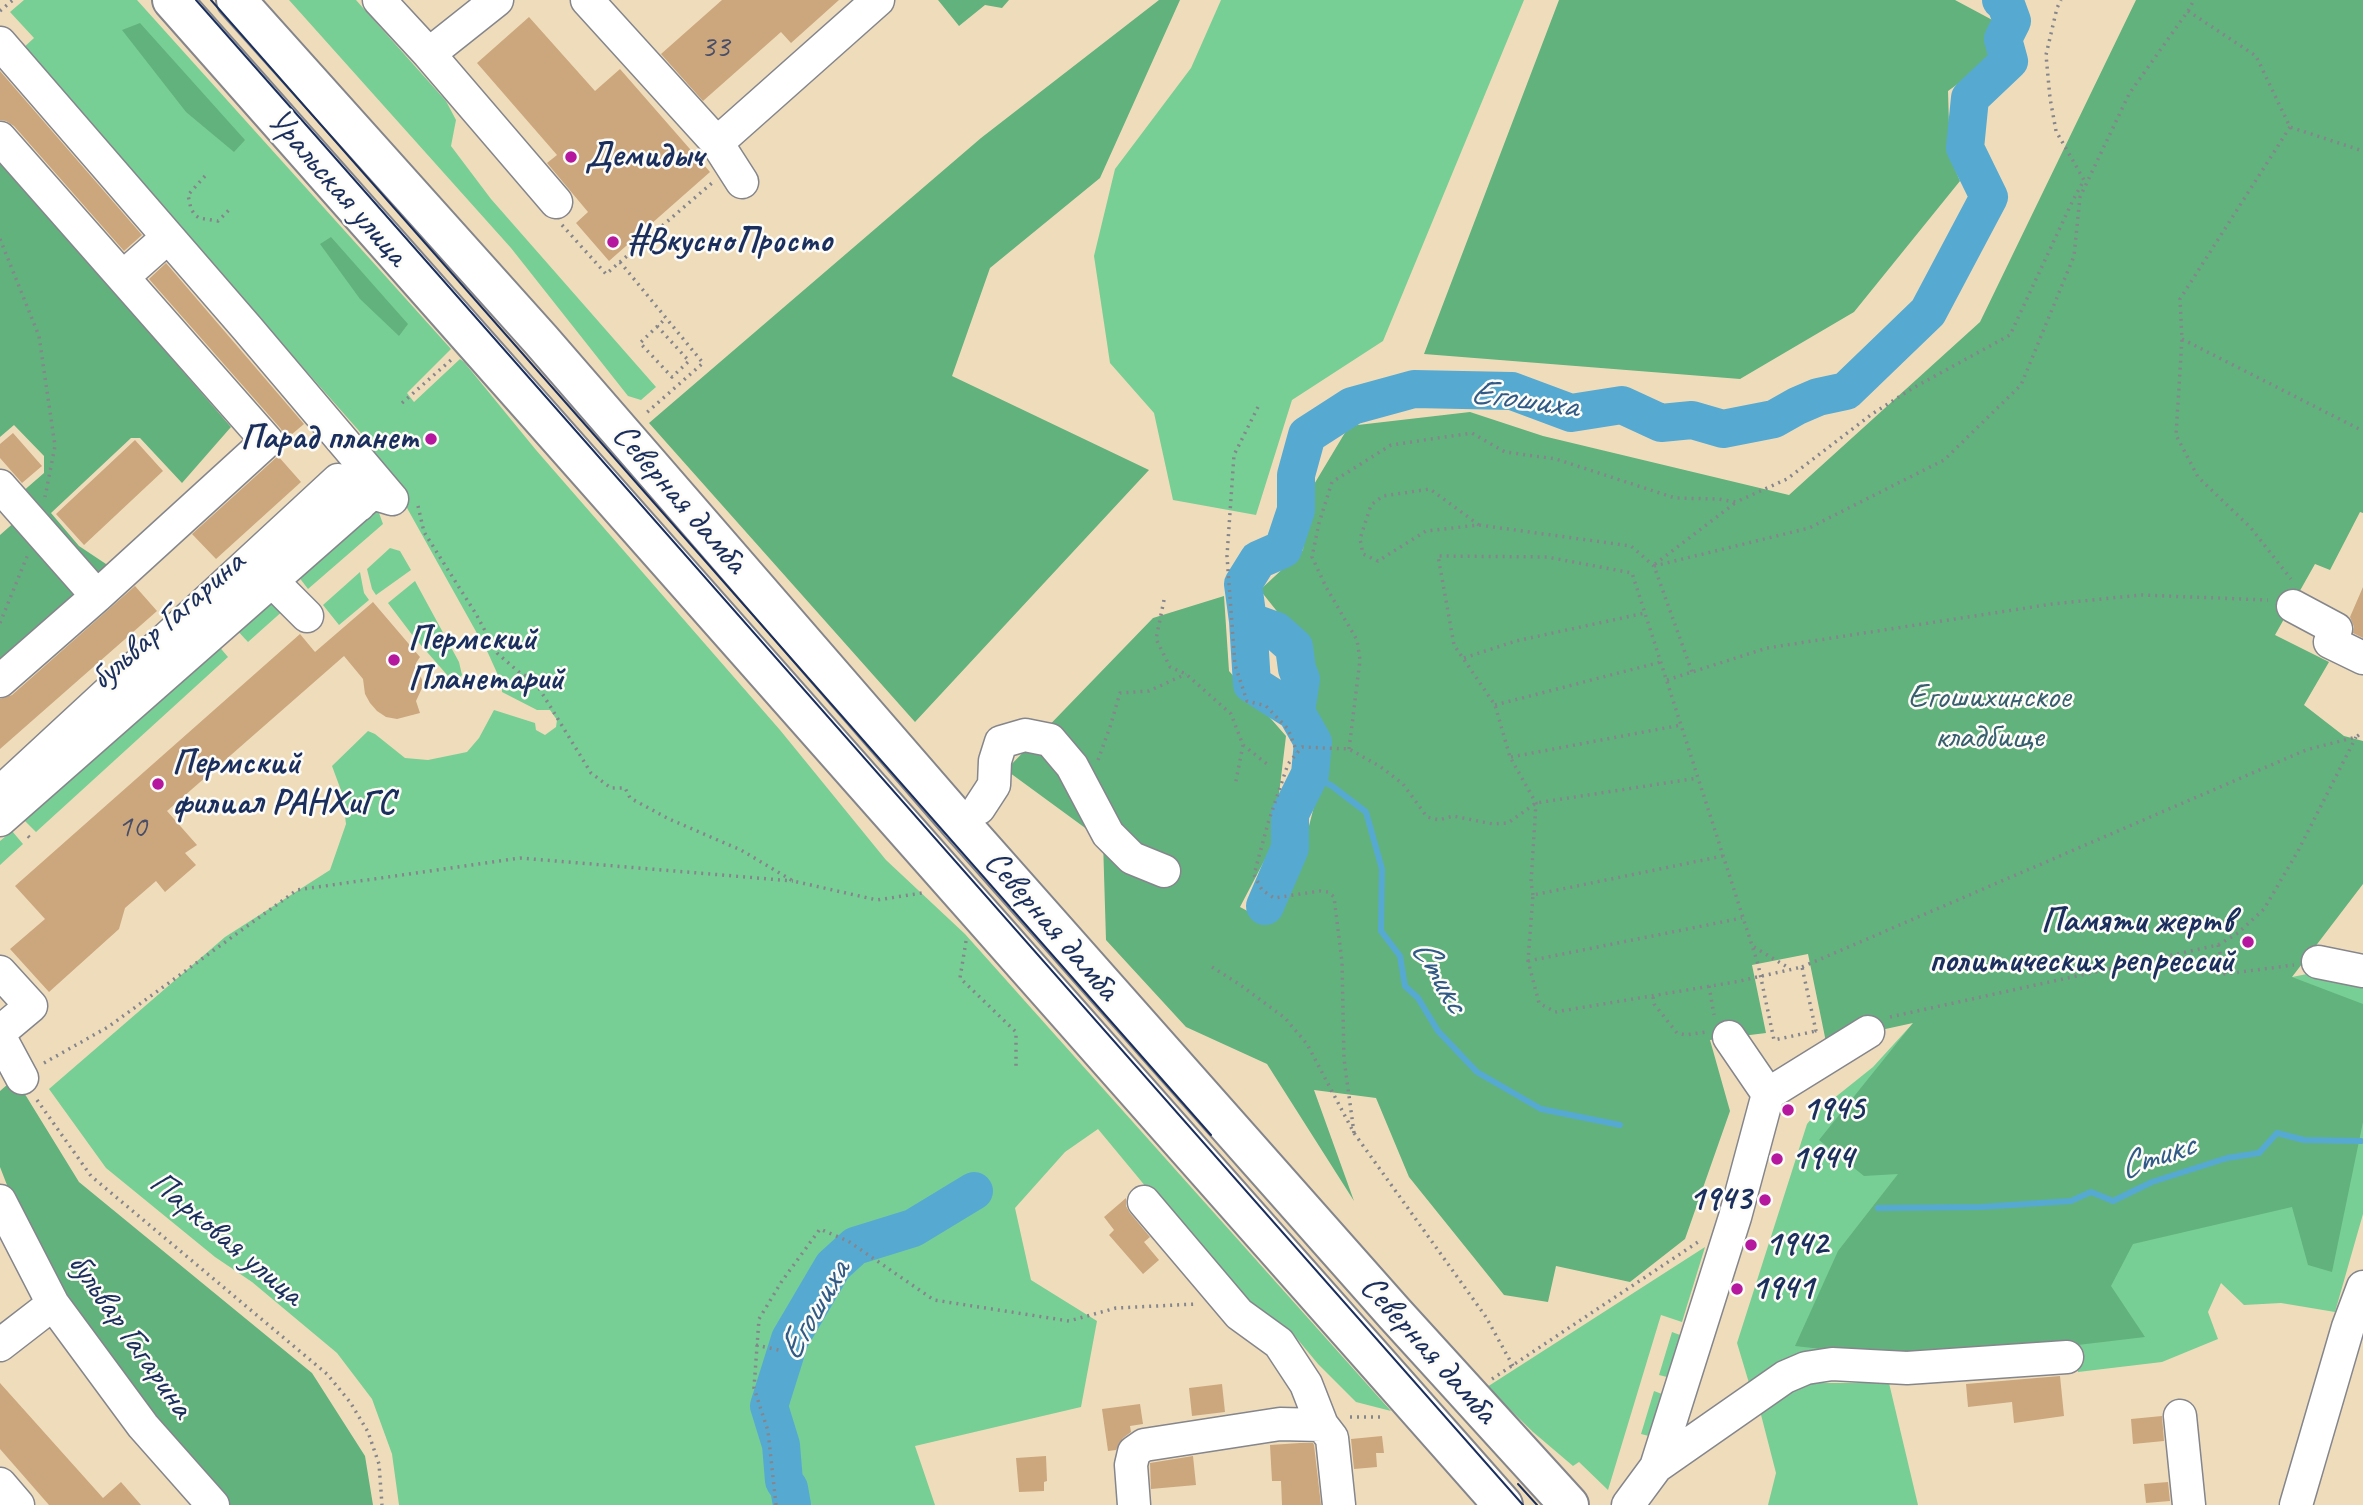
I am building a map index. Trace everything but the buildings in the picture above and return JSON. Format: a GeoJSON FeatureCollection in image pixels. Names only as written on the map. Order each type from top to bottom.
{"type":"FeatureCollection","features":[{"type":"Feature","properties":{"kind":"main road","name":"Уральская улица"},"geometry":{"type":"LineString","coordinates":[[172,0],[502,375]]}},
{"type":"Feature","properties":{"kind":"main road","name":"Уральская улица"},"geometry":{"type":"LineString","coordinates":[[236,0],[541,341]]}},
{"type":"Feature","properties":{"kind":"main road","name":"Северная дамба"},"geometry":{"type":"LineString","coordinates":[[541,341],[960,823],[1395,1314],[1569,1505]]}},
{"type":"Feature","properties":{"kind":"main road","name":"Северная дамба"},"geometry":{"type":"LineString","coordinates":[[502,375],[1503,1505]]}},
{"type":"Feature","properties":{"kind":"street"},"geometry":{"type":"LineString","coordinates":[[379,0],[556,202]]}},
{"type":"Feature","properties":{"kind":"street"},"geometry":{"type":"LineString","coordinates":[[429,54],[497,0]]}},
{"type":"Feature","properties":{"kind":"street"},"geometry":{"type":"LineString","coordinates":[[587,0],[730,164],[878,0]]}},
{"type":"Feature","properties":{"kind":"street"},"geometry":{"type":"LineString","coordinates":[[0,43],[168,237],[405,503]]}},
{"type":"Feature","properties":{"kind":"street"},"geometry":{"type":"LineString","coordinates":[[0,138],[267,441],[0,681]]}},
{"type":"Feature","properties":{"kind":"street"},"geometry":{"type":"LineString","coordinates":[[123,277],[168,237]]}},
{"type":"Feature","properties":{"kind":"street"},"geometry":{"type":"LineString","coordinates":[[0,793],[338,480],[359,505]]}},
{"type":"Feature","properties":{"kind":"street"},"geometry":{"type":"LineString","coordinates":[[0,486],[97,596]]}},
{"type":"Feature","properties":{"kind":"street","name":"бульвар Гагарина"},"geometry":{"type":"LineString","coordinates":[[0,820],[372,493],[405,503]]}},
{"type":"Feature","properties":{"kind":"street"},"geometry":{"type":"LineString","coordinates":[[272,581],[307,616]]}},
{"type":"Feature","properties":{"kind":"street"},"geometry":{"type":"LineString","coordinates":[[2286,596],[2336,629],[2330,642],[2363,658]]}},
{"type":"Feature","properties":{"kind":"street"},"geometry":{"type":"LineString","coordinates":[[979,808],[994,785],[995,761],[1001,743],[1025,735],[1050,740],[1072,766],[1108,834],[1132,858],[1164,871]]}},
{"type":"Feature","properties":{"kind":"street"},"geometry":{"type":"LineString","coordinates":[[2318,962],[2363,971]]}},
{"type":"Feature","properties":{"kind":"street"},"geometry":{"type":"LineString","coordinates":[[0,972],[31,1006],[0,1034],[22,1078]]}},
{"type":"Feature","properties":{"kind":"street"},"geometry":{"type":"LineString","coordinates":[[1656,1467],[1735,1217],[1768,1094],[1874,1026]]}},
{"type":"Feature","properties":{"kind":"street"},"geometry":{"type":"LineString","coordinates":[[1720,1029],[1768,1094]]}},
{"type":"Feature","properties":{"kind":"street","name":"бульвар Гагарина"},"geometry":{"type":"LineString","coordinates":[[0,1201],[53,1304],[143,1426],[213,1505]]}},
{"type":"Feature","properties":{"kind":"street"},"geometry":{"type":"LineString","coordinates":[[1144,1202],[1238,1314],[1279,1343],[1306,1384],[1322,1425],[1332,1438],[1339,1505]]}},
{"type":"Feature","properties":{"kind":"street"},"geometry":{"type":"LineString","coordinates":[[2296,1505],[2356,1325],[2363,1287]]}},
{"type":"Feature","properties":{"kind":"street"},"geometry":{"type":"LineString","coordinates":[[0,1345],[53,1304]]}},
{"type":"Feature","properties":{"kind":"street"},"geometry":{"type":"LineString","coordinates":[[1628,1505],[1656,1467],[1785,1377],[1806,1367],[1832,1364],[1907,1368],[2067,1357]]}},
{"type":"Feature","properties":{"kind":"street"},"geometry":{"type":"LineString","coordinates":[[2180,1416],[2189,1505]]}},
{"type":"Feature","properties":{"kind":"street"},"geometry":{"type":"LineString","coordinates":[[1134,1505],[1131,1465],[1134,1452],[1144,1445],[1280,1424],[1322,1425]]}},
{"type":"Feature","properties":{"kind":"street"},"geometry":{"type":"LineString","coordinates":[[0,1484],[18,1505]]}},
{"type":"Feature","properties":{"kind":"path"},"geometry":{"type":"LineString","coordinates":[[0,11],[13,0]]}},
{"type":"Feature","properties":{"kind":"path"},"geometry":{"type":"LineString","coordinates":[[1654,565],[1736,502],[1787,479],[1872,414],[1913,388],[2010,335],[2084,180],[2056,131],[2050,98],[2046,55],[2061,0]]}},
{"type":"Feature","properties":{"kind":"path"},"geometry":{"type":"LineString","coordinates":[[1654,565],[1808,528],[1944,460],[2021,384],[2074,256],[2080,197],[2129,94],[2194,0]]}},
{"type":"Feature","properties":{"kind":"path"},"geometry":{"type":"LineString","coordinates":[[2188,11],[2256,56],[2290,127],[2363,152]]}},
{"type":"Feature","properties":{"kind":"path"},"geometry":{"type":"LineString","coordinates":[[1667,680],[1768,648],[2052,604],[2141,595],[2286,596],[2251,528],[2198,477],[2176,435],[2182,339],[2180,299],[2290,127]]}},
{"type":"Feature","properties":{"kind":"path"},"geometry":{"type":"LineString","coordinates":[[556,202],[548,210],[606,274],[730,164]]}},
{"type":"Feature","properties":{"kind":"path"},"geometry":{"type":"LineString","coordinates":[[205,176],[188,194],[195,215],[218,221],[232,207]]}},
{"type":"Feature","properties":{"kind":"path"},"geometry":{"type":"LineString","coordinates":[[0,239],[39,336],[55,446],[38,529],[0,623]]}},
{"type":"Feature","properties":{"kind":"path"},"geometry":{"type":"LineString","coordinates":[[620,262],[703,363],[638,421]]}},
{"type":"Feature","properties":{"kind":"path"},"geometry":{"type":"LineString","coordinates":[[657,326],[689,361],[672,377],[640,343],[657,326],[666,318]]}},
{"type":"Feature","properties":{"kind":"path"},"geometry":{"type":"LineString","coordinates":[[2182,339],[2363,431]]}},
{"type":"Feature","properties":{"kind":"path"},"geometry":{"type":"LineString","coordinates":[[402,403],[452,359]]}},
{"type":"Feature","properties":{"kind":"path"},"geometry":{"type":"LineString","coordinates":[[1258,407],[1234,456],[1227,556],[1235,665],[1247,701],[1266,706],[1288,729],[1297,752]]}},
{"type":"Feature","properties":{"kind":"path"},"geometry":{"type":"LineString","coordinates":[[1349,749],[1360,660],[1357,640],[1312,557],[1332,482],[1391,445],[1472,433],[1505,452],[1556,459],[1675,498],[1736,502]]}},
{"type":"Feature","properties":{"kind":"path"},"geometry":{"type":"LineString","coordinates":[[1479,525],[1430,489],[1383,496],[1371,505],[1360,539],[1363,554],[1378,561],[1426,531],[1479,525],[1631,546],[1654,565],[1692,672]]}},
{"type":"Feature","properties":{"kind":"path"},"geometry":{"type":"LineString","coordinates":[[405,503],[476,614],[497,653],[520,673],[534,680],[591,773],[611,788],[625,788],[630,798],[669,819],[741,850],[793,881]]}},
{"type":"Feature","properties":{"kind":"path"},"geometry":{"type":"LineString","coordinates":[[1824,1030],[1774,1040],[1761,976],[1752,946],[1632,573],[1546,556],[1438,556],[1454,645],[1495,705],[1510,757],[1536,803],[1528,961],[1539,1003],[1555,1012],[1709,986],[1761,976],[1802,967],[2306,750],[2356,737],[2363,732]]}},
{"type":"Feature","properties":{"kind":"path"},"geometry":{"type":"LineString","coordinates":[[1164,600],[1156,639],[1170,667],[1186,674],[1231,714],[1243,745],[1267,764]]}},
{"type":"Feature","properties":{"kind":"path"},"geometry":{"type":"LineString","coordinates":[[1463,658],[1516,641],[1645,613]]}},
{"type":"Feature","properties":{"kind":"path"},"geometry":{"type":"LineString","coordinates":[[1495,705],[1661,662]]}},
{"type":"Feature","properties":{"kind":"path"},"geometry":{"type":"LineString","coordinates":[[1072,766],[1099,760],[1120,693],[1149,691],[1186,674]]}},
{"type":"Feature","properties":{"kind":"path"},"geometry":{"type":"LineString","coordinates":[[1510,757],[1681,725]]}},
{"type":"Feature","properties":{"kind":"path"},"geometry":{"type":"LineString","coordinates":[[1874,1026],[2218,945],[2238,933],[2264,909],[2298,851],[2356,737]]}},
{"type":"Feature","properties":{"kind":"path"},"geometry":{"type":"LineString","coordinates":[[1235,786],[1243,745]]}},
{"type":"Feature","properties":{"kind":"path"},"geometry":{"type":"LineString","coordinates":[[1354,1133],[1344,1059],[1342,962],[1334,897],[1328,892],[1320,891],[1274,898],[1262,890],[1254,875],[1268,823],[1289,764],[1302,747],[1349,749],[1381,767],[1403,784],[1427,817],[1439,820],[1453,816],[1493,824],[1508,823],[1536,803],[1698,778]]}},
{"type":"Feature","properties":{"kind":"path"},"geometry":{"type":"LineString","coordinates":[[1533,895],[1723,856]]}},
{"type":"Feature","properties":{"kind":"path"},"geometry":{"type":"LineString","coordinates":[[22,1078],[108,1027],[297,890],[520,858],[793,881],[877,900],[931,891]]}},
{"type":"Feature","properties":{"kind":"path"},"geometry":{"type":"LineString","coordinates":[[1528,961],[1743,918]]}},
{"type":"Feature","properties":{"kind":"path"},"geometry":{"type":"LineString","coordinates":[[966,941],[960,978],[1016,1032],[1016,1070]]}},
{"type":"Feature","properties":{"kind":"path"},"geometry":{"type":"LineString","coordinates":[[2218,945],[2225,974],[2318,962]]}},
{"type":"Feature","properties":{"kind":"path"},"geometry":{"type":"LineString","coordinates":[[1752,946],[1791,969]]}},
{"type":"Feature","properties":{"kind":"path"},"geometry":{"type":"LineString","coordinates":[[1212,967],[1285,1018],[1307,1044],[1354,1133],[1441,1258],[1486,1317],[1513,1366]]}},
{"type":"Feature","properties":{"kind":"path"},"geometry":{"type":"LineString","coordinates":[[1802,967],[1815,1031]]}},
{"type":"Feature","properties":{"kind":"path"},"geometry":{"type":"LineString","coordinates":[[1653,996],[1654,1004],[1677,1033],[1686,1035],[1720,1029],[1709,986]]}},
{"type":"Feature","properties":{"kind":"path","name":"Парковая улица"},"geometry":{"type":"LineString","coordinates":[[22,1078],[91,1176],[327,1374],[350,1402],[368,1432],[379,1464],[382,1505]]}},
{"type":"Feature","properties":{"kind":"path"},"geometry":{"type":"LineString","coordinates":[[1490,1381],[1735,1217]]}},
{"type":"Feature","properties":{"kind":"path"},"geometry":{"type":"LineString","coordinates":[[776,1505],[768,1431],[754,1388],[759,1320],[782,1281],[820,1229],[848,1241],[934,1300],[1069,1321],[1116,1308],[1197,1304]]}},
{"type":"Feature","properties":{"kind":"path"},"geometry":{"type":"LineString","coordinates":[[756,1345],[783,1351]]}},
{"type":"Feature","properties":{"kind":"path"},"geometry":{"type":"LineString","coordinates":[[1322,1425],[1338,1417],[1390,1417]]}},
{"type":"Feature","properties":{"kind":"green space"},"geometry":{"type":"Polygon","coordinates":[[[24,0],[137,0],[451,349],[407,393],[414,402],[460,359],[464,362],[536,450],[780,730],[886,860],[965,934],[1391,1411],[1356,1402],[1294,1335],[1228,1286],[1098,1129],[1065,1152],[1015,1208],[1031,1280],[1097,1321],[1081,1407],[915,1446],[935,1505],[399,1505],[392,1454],[372,1399],[337,1353],[252,1282],[215,1257],[106,1168],[49,1089],[225,937],[330,870],[346,824],[342,793],[332,766],[368,731],[405,758],[428,760],[467,752],[479,738],[494,710],[535,723],[536,730],[545,735],[556,727],[557,720],[550,710],[537,710],[502,692],[502,684],[488,653],[402,499],[360,432],[22,49],[34,38],[10,12],[24,0]]]}},
{"type":"Feature","properties":{"kind":"green space"},"geometry":{"type":"Polygon","coordinates":[[[289,0],[356,0],[446,101],[456,120],[451,146],[491,199],[656,387],[641,400],[628,396],[511,248],[289,0]]]}},
{"type":"Feature","properties":{"kind":"green space"},"geometry":{"type":"Polygon","coordinates":[[[938,0],[1009,0],[1002,8],[985,5],[959,26],[938,0]]]}},
{"type":"Feature","properties":{"kind":"green space"},"geometry":{"type":"Polygon","coordinates":[[[1159,0],[1180,0],[1100,178],[990,268],[952,376],[1149,470],[915,722],[649,423],[981,138],[1159,0]]]}},
{"type":"Feature","properties":{"kind":"green space"},"geometry":{"type":"Polygon","coordinates":[[[1221,0],[1524,0],[1383,341],[1292,400],[1256,515],[1173,500],[1154,413],[1110,363],[1094,256],[1115,169],[1191,68],[1221,0]]]}},
{"type":"Feature","properties":{"kind":"green space"},"geometry":{"type":"Polygon","coordinates":[[[1559,0],[1955,0],[1998,23],[1994,58],[1948,91],[1950,157],[1960,181],[1854,312],[1740,379],[1424,354],[1559,0]]]}},
{"type":"Feature","properties":{"kind":"green space","name":"Егошихинское кладбище"},"geometry":{"type":"Polygon","coordinates":[[[2136,0],[2363,0],[2363,513],[2360,512],[2330,570],[2315,564],[2275,635],[2329,662],[2304,705],[2344,736],[2363,741],[2363,884],[2292,977],[2363,1004],[2363,1122],[2332,1272],[2308,1265],[2292,1207],[2133,1244],[2111,1286],[2145,1337],[1935,1362],[1795,1346],[1838,1251],[1898,1174],[1864,1176],[1819,1140],[1913,1023],[1826,1042],[1808,954],[1752,965],[1766,1033],[1710,1040],[1730,1111],[1685,1239],[1630,1282],[1556,1266],[1548,1302],[1504,1295],[1409,1177],[1376,1098],[1314,1090],[1354,1201],[1267,1064],[1186,1027],[1106,940],[1103,841],[1006,770],[1153,618],[1224,596],[1229,671],[1286,736],[1273,844],[1240,907],[1270,923],[1298,869],[1322,775],[1322,738],[1308,696],[1309,666],[1295,634],[1260,590],[1303,550],[1307,496],[1349,426],[1470,412],[1543,436],[1789,495],[1980,322],[2136,0]]]}},
{"type":"Feature","properties":{"kind":"green space"},"geometry":{"type":"Polygon","coordinates":[[[140,23],[245,140],[234,152],[186,112],[122,30],[140,23]]]}},
{"type":"Feature","properties":{"kind":"green space"},"geometry":{"type":"Polygon","coordinates":[[[0,160],[231,427],[182,483],[140,438],[131,438],[51,513],[79,546],[112,568],[93,586],[21,493],[44,473],[44,456],[14,425],[0,437],[0,160]]]}},
{"type":"Feature","properties":{"kind":"green space"},"geometry":{"type":"Polygon","coordinates":[[[331,237],[408,324],[399,336],[360,299],[320,244],[331,237]]]}},
{"type":"Feature","properties":{"kind":"green space"},"geometry":{"type":"Polygon","coordinates":[[[375,502],[383,524],[308,589],[295,572],[375,502]]]}},
{"type":"Feature","properties":{"kind":"green space"},"geometry":{"type":"Polygon","coordinates":[[[17,520],[78,592],[0,668],[0,535],[17,520]]]}},
{"type":"Feature","properties":{"kind":"green space"},"geometry":{"type":"Polygon","coordinates":[[[390,548],[400,551],[411,570],[376,595],[367,569],[390,548]]]}},
{"type":"Feature","properties":{"kind":"green space"},"geometry":{"type":"Polygon","coordinates":[[[360,572],[364,593],[369,600],[339,625],[323,605],[360,572]]]}},
{"type":"Feature","properties":{"kind":"green space"},"geometry":{"type":"Polygon","coordinates":[[[415,581],[459,662],[462,675],[455,684],[388,603],[415,581]]]}},
{"type":"Feature","properties":{"kind":"green space"},"geometry":{"type":"Polygon","coordinates":[[[272,594],[285,609],[248,642],[234,627],[272,594]]]}},
{"type":"Feature","properties":{"kind":"green space"},"geometry":{"type":"Polygon","coordinates":[[[217,644],[228,657],[36,832],[23,819],[217,644]]]}},
{"type":"Feature","properties":{"kind":"green space"},"geometry":{"type":"Polygon","coordinates":[[[12,831],[23,844],[0,865],[0,841],[12,831]]]}},
{"type":"Feature","properties":{"kind":"green space"},"geometry":{"type":"Polygon","coordinates":[[[2312,973],[2363,983],[2363,1214],[2335,1312],[2281,1303],[2244,1305],[2221,1283],[2208,1312],[2218,1339],[2162,1362],[2078,1372],[2073,1351],[1904,1365],[1752,1393],[1737,1343],[1807,1124],[1818,1111],[1873,1067],[1914,1022],[2312,973]]]}},
{"type":"Feature","properties":{"kind":"green space"},"geometry":{"type":"Polygon","coordinates":[[[15,1078],[79,1182],[312,1373],[365,1456],[373,1505],[213,1505],[53,1304],[0,1167],[0,1091],[15,1078]]]}},
{"type":"Feature","properties":{"kind":"green space"},"geometry":{"type":"Polygon","coordinates":[[[1705,1247],[1682,1322],[1661,1315],[1608,1490],[1579,1462],[1573,1466],[1533,1432],[1487,1387],[1705,1247]]]}},
{"type":"Feature","properties":{"kind":"green space"},"geometry":{"type":"Polygon","coordinates":[[[1672,1332],[1680,1335],[1667,1377],[1659,1375],[1672,1332]]]}},
{"type":"Feature","properties":{"kind":"green space"},"geometry":{"type":"Polygon","coordinates":[[[1802,1383],[1889,1383],[1918,1505],[1768,1505],[1776,1473],[1759,1407],[1802,1383]]]}},
{"type":"Feature","properties":{"kind":"green space"},"geometry":{"type":"Polygon","coordinates":[[[1654,1391],[1662,1394],[1649,1436],[1641,1434],[1654,1391]]]}},
{"type":"Feature","properties":{"kind":"waterway","name":"Егошиха"},"geometry":{"type":"LineString","coordinates":[[1265,906],[1290,848],[1290,814],[1310,774],[1313,742],[1296,712],[1252,684],[1243,584],[1258,560],[1283,549],[1296,510],[1296,475],[1307,435],[1352,406],[1414,389],[1512,391],[1571,413],[1622,405],[1661,423],[1692,420],[1723,429],[1774,419],[1818,397],[1846,391],[1928,312],[1989,197],[1965,148],[1970,98],[2009,61],[2003,39],[2012,21],[2005,2],[2001,0]]}},
{"type":"Feature","properties":{"kind":"waterway"},"geometry":{"type":"LineString","coordinates":[[1248,621],[1276,631],[1294,647],[1301,679],[1296,712]]}},
{"type":"Feature","properties":{"kind":"waterway","name":"Стикс"},"geometry":{"type":"LineString","coordinates":[[1310,774],[1332,786],[1366,812],[1382,869],[1381,931],[1400,956],[1405,986],[1418,998],[1438,1031],[1477,1072],[1541,1109],[1620,1125]]}},
{"type":"Feature","properties":{"kind":"waterway","name":"Стикс"},"geometry":{"type":"LineString","coordinates":[[1878,1208],[1981,1207],[2071,1201],[2091,1192],[2113,1201],[2152,1182],[2227,1158],[2259,1153],[2277,1133],[2304,1140],[2361,1141]]}},
{"type":"Feature","properties":{"kind":"waterway","name":"Егошиха"},"geometry":{"type":"LineString","coordinates":[[792,1505],[789,1488],[784,1481],[781,1445],[769,1406],[790,1339],[833,1266],[855,1246],[913,1228],[974,1191]]}},
{"type":"Feature","properties":{"kind":"tram line"},"geometry":{"type":"LineString","coordinates":[[196,0],[1523,1505]]}},
{"type":"Feature","properties":{"kind":"tram line"},"geometry":{"type":"LineString","coordinates":[[211,0],[1211,1135]]}},
{"type":"Feature","properties":{"kind":"tram line"},"geometry":{"type":"LineString","coordinates":[[1518,1484],[1537,1505]]}},
{"type":"Feature","properties":{"kind":"place","name":"Демидыч"},"geometry":{"type":"Point","coordinates":[571,157]}},
{"type":"Feature","properties":{"kind":"place","name":"#ВкусноПросто"},"geometry":{"type":"Point","coordinates":[613,242]}},
{"type":"Feature","properties":{"kind":"place","name":"Парад планет"},"geometry":{"type":"Point","coordinates":[431,439]}},
{"type":"Feature","properties":{"kind":"place","name":"Пермский Планетарий"},"geometry":{"type":"Point","coordinates":[394,660]}},
{"type":"Feature","properties":{"kind":"place","name":"Пермский филиал РАНХиГС"},"geometry":{"type":"Point","coordinates":[158,784]}},
{"type":"Feature","properties":{"kind":"place","name":"Памяти жертв политических репрессий"},"geometry":{"type":"Point","coordinates":[2248,942]}},
{"type":"Feature","properties":{"kind":"place","name":"1945"},"geometry":{"type":"Point","coordinates":[1788,1110]}},
{"type":"Feature","properties":{"kind":"place","name":"1944"},"geometry":{"type":"Point","coordinates":[1777,1159]}},
{"type":"Feature","properties":{"kind":"place","name":"1943"},"geometry":{"type":"Point","coordinates":[1765,1200]}},
{"type":"Feature","properties":{"kind":"place","name":"1942"},"geometry":{"type":"Point","coordinates":[1751,1245]}},
{"type":"Feature","properties":{"kind":"place","name":"1941"},"geometry":{"type":"Point","coordinates":[1737,1289]}}]}
